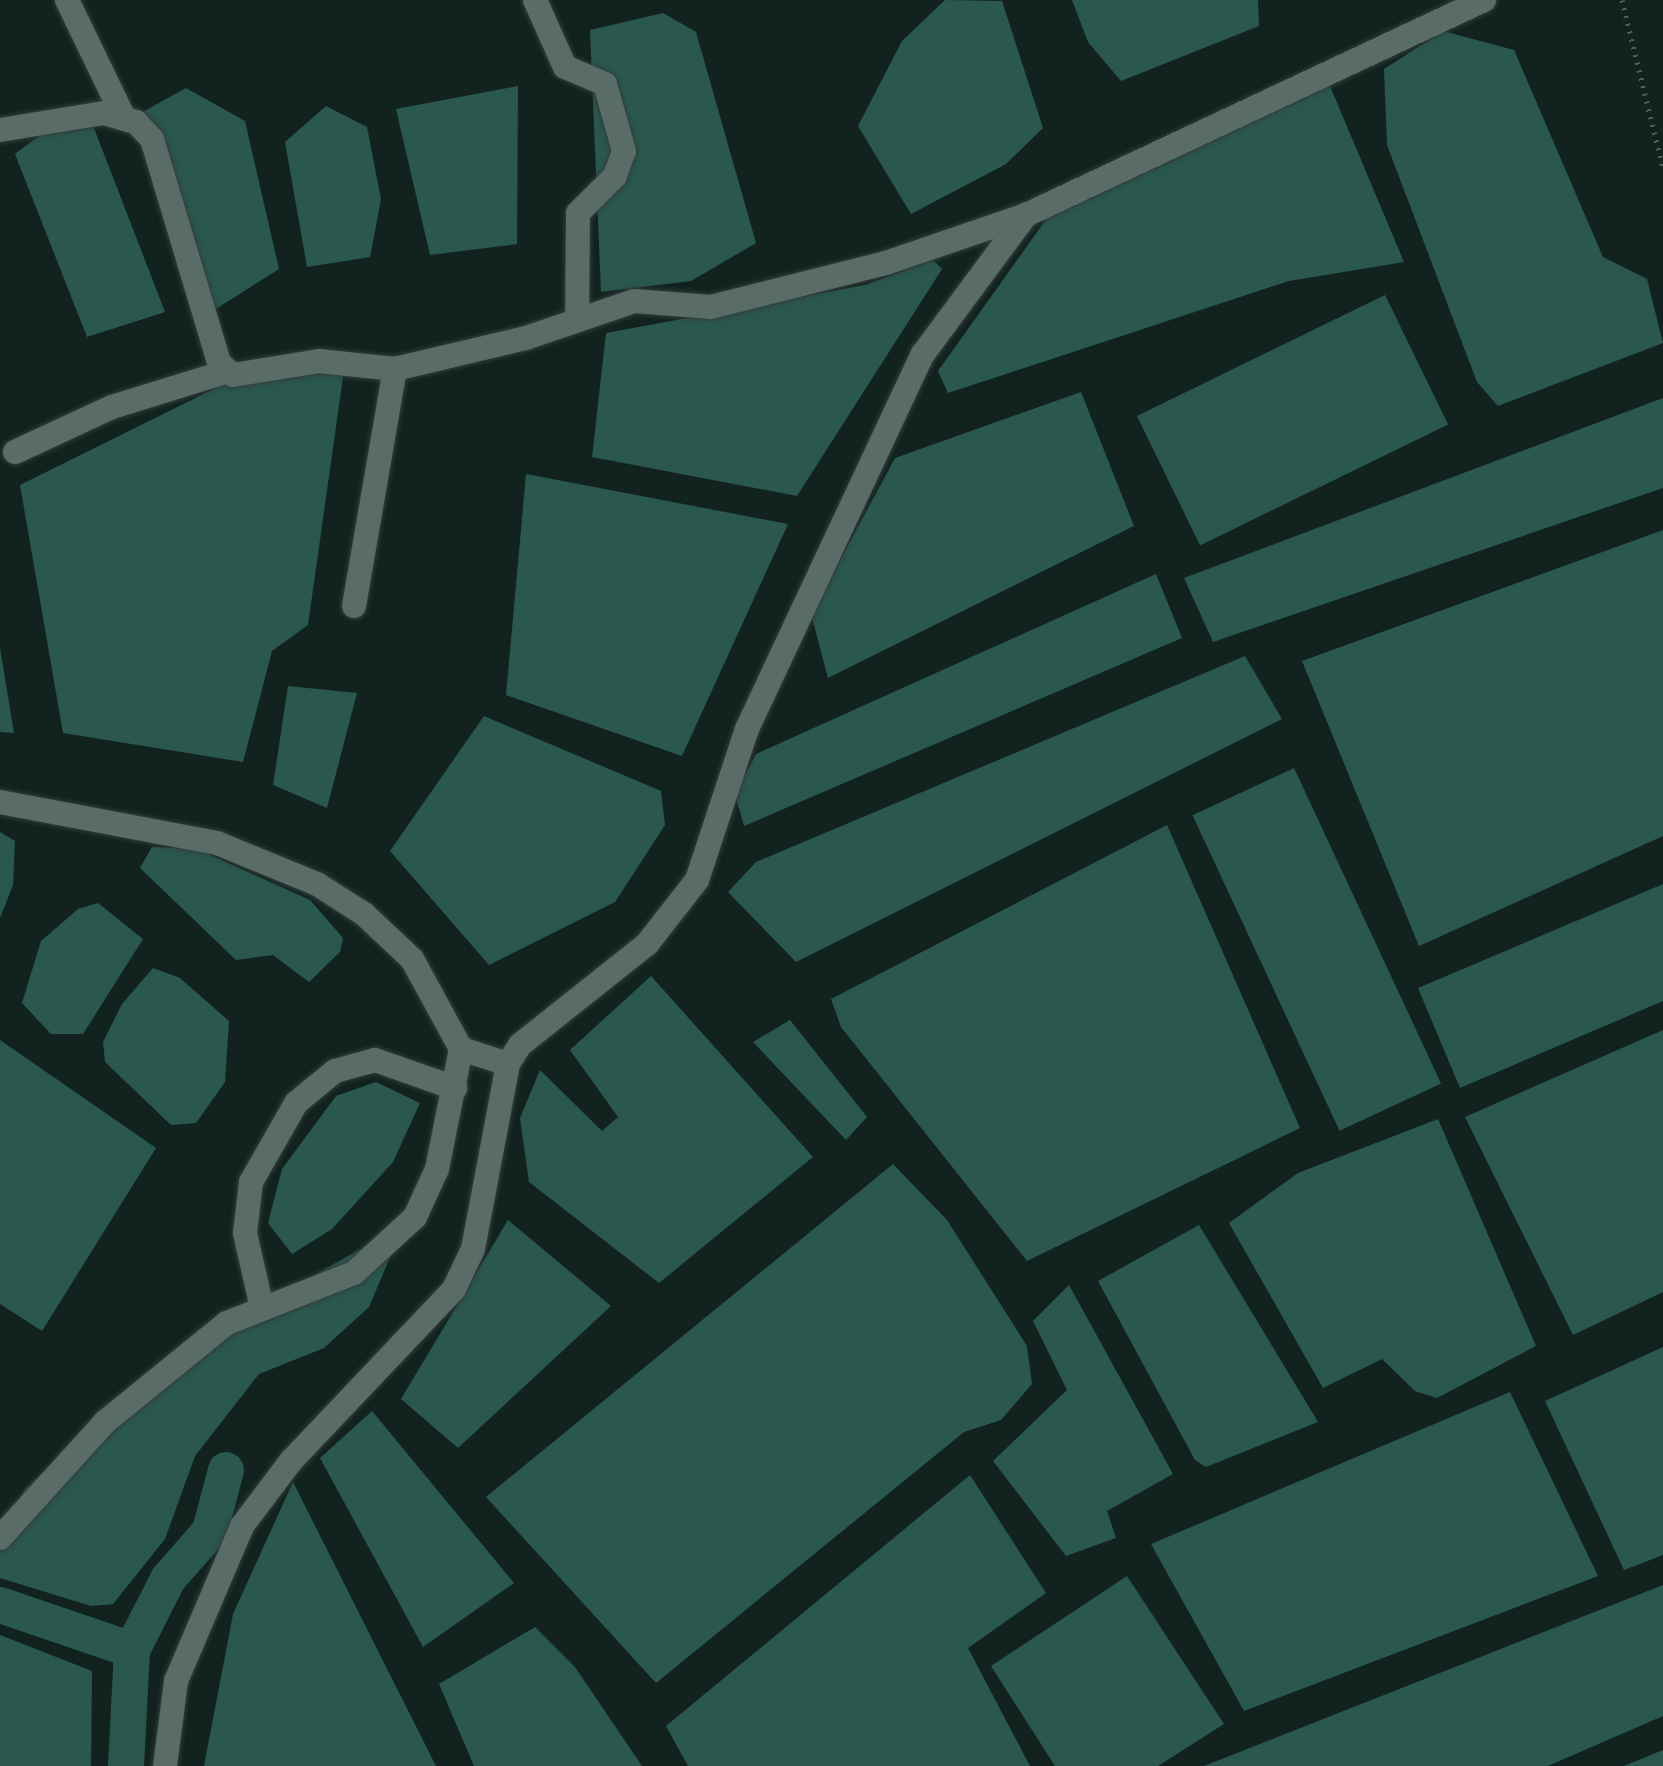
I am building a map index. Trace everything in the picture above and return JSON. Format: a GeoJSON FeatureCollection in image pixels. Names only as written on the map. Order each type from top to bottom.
{"type":"FeatureCollection","features":[{"type":"Feature","properties":{"kind":"street"},"geometry":{"type":"LineString","coordinates":[[67,0],[124,118],[156,147],[225,372]]}},
{"type":"Feature","properties":{"kind":"street"},"geometry":{"type":"LineString","coordinates":[[535,0],[565,67],[605,84],[624,151],[615,176],[578,213],[577,320]]}},
{"type":"Feature","properties":{"kind":"street"},"geometry":{"type":"LineString","coordinates":[[15,452],[112,407],[225,372],[319,361],[395,369],[577,320],[634,301],[711,307],[886,263],[1026,215],[1484,0]]}},
{"type":"Feature","properties":{"kind":"street"},"geometry":{"type":"LineString","coordinates":[[0,130],[104,113],[124,118]]}},
{"type":"Feature","properties":{"kind":"street"},"geometry":{"type":"LineString","coordinates":[[165,1766],[176,1681],[242,1526],[291,1461],[454,1289],[473,1249],[508,1064],[520,1045],[647,944],[697,880],[747,729],[923,354],[1026,215]]}},
{"type":"Feature","properties":{"kind":"street"},"geometry":{"type":"LineString","coordinates":[[354,606],[395,369]]}},
{"type":"Feature","properties":{"kind":"street"},"geometry":{"type":"LineString","coordinates":[[0,802],[217,843],[317,884],[364,914],[412,959],[461,1049],[437,1169],[415,1217],[354,1273],[227,1323],[105,1422],[0,1538]]}},
{"type":"Feature","properties":{"kind":"street"},"geometry":{"type":"LineString","coordinates":[[461,1049],[508,1064]]}},
{"type":"Feature","properties":{"kind":"street"},"geometry":{"type":"LineString","coordinates":[[262,1308],[245,1233],[251,1182],[296,1103],[335,1071],[375,1060],[455,1088]]}},
{"type":"Feature","properties":{"kind":"path"},"geometry":{"type":"LineString","coordinates":[[1622,0],[1663,168]]}},
{"type":"Feature","properties":{"kind":"shaded area"},"geometry":{"type":"Polygon","coordinates":[[[945,0],[1002,1],[1043,128],[1006,164],[911,214],[858,126],[902,41],[945,0]]]}},
{"type":"Feature","properties":{"kind":"shaded area"},"geometry":{"type":"Polygon","coordinates":[[[1072,0],[1258,0],[1259,26],[1121,81],[1088,42],[1072,0]]]}},
{"type":"Feature","properties":{"kind":"shaded area"},"geometry":{"type":"Polygon","coordinates":[[[663,13],[696,32],[756,243],[691,281],[601,292],[590,30],[663,13]]]}},
{"type":"Feature","properties":{"kind":"shaded area"},"geometry":{"type":"Polygon","coordinates":[[[1443,31],[1514,50],[1603,257],[1647,279],[1663,343],[1498,406],[1477,382],[1387,145],[1384,69],[1443,31]]]}},
{"type":"Feature","properties":{"kind":"shaded area"},"geometry":{"type":"Polygon","coordinates":[[[1327,79],[1404,262],[1289,281],[948,393],[938,371],[1047,218],[1327,79]]]}},
{"type":"Feature","properties":{"kind":"shaded area"},"geometry":{"type":"Polygon","coordinates":[[[518,86],[517,244],[430,255],[396,109],[518,86]]]}},
{"type":"Feature","properties":{"kind":"shaded area"},"geometry":{"type":"Polygon","coordinates":[[[186,88],[245,121],[279,269],[200,319],[132,118],[186,88]]]}},
{"type":"Feature","properties":{"kind":"shaded area"},"geometry":{"type":"Polygon","coordinates":[[[326,106],[367,127],[381,199],[370,257],[307,267],[285,142],[326,106]]]}},
{"type":"Feature","properties":{"kind":"shaded area"},"geometry":{"type":"Polygon","coordinates":[[[92,123],[165,312],[87,337],[15,154],[40,135],[92,123]]]}},
{"type":"Feature","properties":{"kind":"shaded area"},"geometry":{"type":"Polygon","coordinates":[[[933,260],[942,269],[797,496],[592,457],[606,333],[865,285],[933,260]]]}},
{"type":"Feature","properties":{"kind":"shaded area"},"geometry":{"type":"Polygon","coordinates":[[[1385,295],[1448,424],[1200,545],[1137,416],[1385,295]]]}},
{"type":"Feature","properties":{"kind":"shaded area"},"geometry":{"type":"Polygon","coordinates":[[[258,367],[344,370],[308,625],[272,651],[243,762],[63,733],[20,485],[258,367]]]}},
{"type":"Feature","properties":{"kind":"shaded area"},"geometry":{"type":"Polygon","coordinates":[[[1081,392],[1134,526],[828,678],[811,614],[895,458],[1081,392]]]}},
{"type":"Feature","properties":{"kind":"shaded area"},"geometry":{"type":"Polygon","coordinates":[[[1663,398],[1663,488],[1213,642],[1184,578],[1663,398]]]}},
{"type":"Feature","properties":{"kind":"shaded area"},"geometry":{"type":"Polygon","coordinates":[[[526,474],[788,524],[682,756],[506,695],[526,474]]]}},
{"type":"Feature","properties":{"kind":"shaded area"},"geometry":{"type":"Polygon","coordinates":[[[1663,530],[1663,836],[1419,946],[1302,661],[1663,530]]]}},
{"type":"Feature","properties":{"kind":"shaded area"},"geometry":{"type":"Polygon","coordinates":[[[1156,574],[1182,638],[744,826],[735,794],[756,754],[1156,574]]]}},
{"type":"Feature","properties":{"kind":"shaded area"},"geometry":{"type":"Polygon","coordinates":[[[0,648],[14,733],[0,732],[0,648]]]}},
{"type":"Feature","properties":{"kind":"shaded area"},"geometry":{"type":"Polygon","coordinates":[[[1245,656],[1282,719],[796,962],[728,892],[756,862],[1245,656]]]}},
{"type":"Feature","properties":{"kind":"shaded area"},"geometry":{"type":"Polygon","coordinates":[[[288,686],[357,693],[327,808],[273,785],[288,686]]]}},
{"type":"Feature","properties":{"kind":"shaded area"},"geometry":{"type":"Polygon","coordinates":[[[484,716],[661,791],[665,825],[615,902],[489,965],[390,851],[484,716]]]}},
{"type":"Feature","properties":{"kind":"shaded area"},"geometry":{"type":"Polygon","coordinates":[[[1294,768],[1441,1083],[1340,1131],[1192,815],[1294,768]]]}},
{"type":"Feature","properties":{"kind":"shaded area"},"geometry":{"type":"Polygon","coordinates":[[[1167,825],[1300,1128],[1027,1261],[841,1027],[831,999],[1167,825]]]}},
{"type":"Feature","properties":{"kind":"shaded area"},"geometry":{"type":"Polygon","coordinates":[[[0,832],[15,841],[13,885],[0,918],[0,832]]]}},
{"type":"Feature","properties":{"kind":"shaded area"},"geometry":{"type":"Polygon","coordinates":[[[152,847],[197,849],[310,900],[343,938],[340,952],[309,982],[273,955],[236,960],[140,868],[152,847]]]}},
{"type":"Feature","properties":{"kind":"shaded area"},"geometry":{"type":"Polygon","coordinates":[[[1663,884],[1663,1001],[1460,1088],[1418,988],[1663,884]]]}},
{"type":"Feature","properties":{"kind":"shaded area"},"geometry":{"type":"Polygon","coordinates":[[[98,903],[143,939],[83,1034],[51,1034],[22,1003],[41,941],[78,909],[98,903]]]}},
{"type":"Feature","properties":{"kind":"shaded area"},"geometry":{"type":"Polygon","coordinates":[[[153,968],[180,978],[229,1021],[225,1082],[196,1123],[171,1125],[105,1062],[103,1042],[122,1004],[153,968]]]}},
{"type":"Feature","properties":{"kind":"shaded area"},"geometry":{"type":"Polygon","coordinates":[[[651,976],[813,1157],[659,1283],[529,1182],[520,1118],[540,1070],[602,1131],[618,1117],[570,1050],[651,976]]]}},
{"type":"Feature","properties":{"kind":"shaded area"},"geometry":{"type":"Polygon","coordinates":[[[790,1020],[867,1117],[846,1140],[753,1042],[790,1020]]]}},
{"type":"Feature","properties":{"kind":"shaded area"},"geometry":{"type":"Polygon","coordinates":[[[1663,1030],[1663,1292],[1573,1335],[1465,1117],[1663,1030]]]}},
{"type":"Feature","properties":{"kind":"shaded area"},"geometry":{"type":"Polygon","coordinates":[[[0,1040],[156,1148],[42,1331],[0,1304],[0,1040]]]}},
{"type":"Feature","properties":{"kind":"shaded area"},"geometry":{"type":"Polygon","coordinates":[[[376,1082],[420,1103],[393,1162],[332,1229],[292,1254],[268,1223],[282,1169],[336,1096],[376,1082]]]}},
{"type":"Feature","properties":{"kind":"shaded area"},"geometry":{"type":"Polygon","coordinates":[[[1438,1119],[1536,1346],[1437,1398],[1415,1391],[1382,1359],[1323,1388],[1229,1223],[1298,1173],[1438,1119]]]}},
{"type":"Feature","properties":{"kind":"shaded area"},"geometry":{"type":"Polygon","coordinates":[[[893,1164],[947,1220],[1027,1346],[1032,1384],[1001,1420],[964,1432],[656,1683],[486,1497],[893,1164]]]}},
{"type":"Feature","properties":{"kind":"shaded area"},"geometry":{"type":"Polygon","coordinates":[[[508,1220],[611,1306],[458,1448],[401,1399],[508,1220]]]}},
{"type":"Feature","properties":{"kind":"shaded area"},"geometry":{"type":"Polygon","coordinates":[[[404,1224],[369,1307],[324,1348],[259,1374],[195,1456],[165,1539],[113,1604],[91,1606],[0,1578],[0,1528],[26,1488],[159,1364],[404,1224]]]}},
{"type":"Feature","properties":{"kind":"shaded area"},"geometry":{"type":"Polygon","coordinates":[[[1199,1225],[1318,1422],[1206,1467],[1195,1460],[1098,1281],[1199,1225]]]}},
{"type":"Feature","properties":{"kind":"shaded area"},"geometry":{"type":"Polygon","coordinates":[[[1069,1285],[1173,1474],[1107,1511],[1116,1538],[1066,1556],[993,1461],[1067,1390],[1033,1321],[1069,1285]]]}},
{"type":"Feature","properties":{"kind":"shaded area"},"geometry":{"type":"Polygon","coordinates":[[[1663,1347],[1663,1555],[1624,1570],[1545,1401],[1663,1347]]]}},
{"type":"Feature","properties":{"kind":"shaded area"},"geometry":{"type":"Polygon","coordinates":[[[1510,1392],[1598,1576],[1244,1711],[1151,1544],[1510,1392]]]}},
{"type":"Feature","properties":{"kind":"shaded area"},"geometry":{"type":"Polygon","coordinates":[[[372,1411],[514,1583],[423,1647],[320,1458],[372,1411]]]}},
{"type":"Feature","properties":{"kind":"shaded area"},"geometry":{"type":"Polygon","coordinates":[[[970,1475],[1046,1593],[968,1648],[1030,1766],[688,1766],[666,1726],[970,1475]]]}},
{"type":"Feature","properties":{"kind":"shaded area"},"geometry":{"type":"Polygon","coordinates":[[[293,1482],[436,1766],[204,1766],[233,1614],[293,1482]]]}},
{"type":"Feature","properties":{"kind":"shaded area"},"geometry":{"type":"Polygon","coordinates":[[[1127,1576],[1224,1724],[1158,1766],[1055,1766],[991,1666],[1127,1576]]]}},
{"type":"Feature","properties":{"kind":"shaded area"},"geometry":{"type":"Polygon","coordinates":[[[1663,1585],[1663,1716],[1548,1766],[1204,1766],[1663,1585]]]}},
{"type":"Feature","properties":{"kind":"shaded area"},"geometry":{"type":"Polygon","coordinates":[[[535,1627],[575,1667],[642,1766],[474,1766],[439,1684],[535,1627]]]}},
{"type":"Feature","properties":{"kind":"shaded area"},"geometry":{"type":"Polygon","coordinates":[[[0,1635],[92,1671],[91,1766],[0,1766],[0,1635]]]}},
{"type":"Feature","properties":{"kind":"shaded area"},"geometry":{"type":"Polygon","coordinates":[[[1663,1750],[1663,1766],[1624,1766],[1663,1750]]]}},
{"type":"Feature","properties":{"kind":"waterway"},"geometry":{"type":"LineString","coordinates":[[126,1766],[132,1650],[168,1579],[210,1531],[226,1470]]}},
{"type":"Feature","properties":{"kind":"waterway"},"geometry":{"type":"LineString","coordinates":[[0,1605],[132,1650]]}}]}
